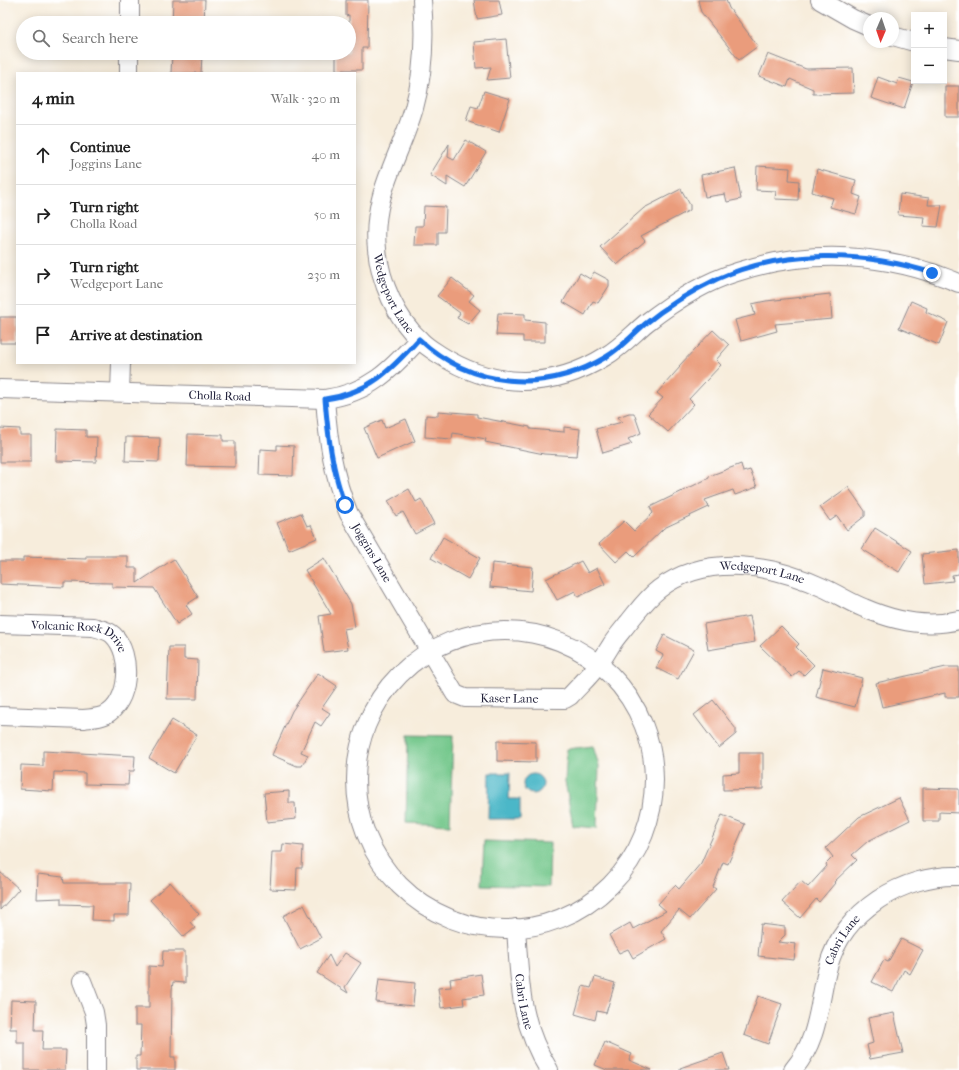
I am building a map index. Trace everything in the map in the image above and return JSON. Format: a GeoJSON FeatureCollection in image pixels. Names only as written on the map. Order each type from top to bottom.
{"type":"FeatureCollection","features":[{"type":"Feature","properties":{"kind":"street"},"geometry":{"type":"LineString","coordinates":[[130,0],[130,16]]}},
{"type":"Feature","properties":{"kind":"street","name":"Wedgeport Lane"},"geometry":{"type":"LineString","coordinates":[[422,0],[424,48],[420,84],[408,128],[384,185],[378,212],[376,235],[380,267],[388,292],[401,317],[419,339],[446,358],[478,374],[507,381],[538,381],[574,372],[590,365],[617,349],[645,324],[677,301],[718,279],[757,266],[799,258],[819,256],[886,260],[910,266],[959,283]]}},
{"type":"Feature","properties":{"kind":"street"},"geometry":{"type":"LineString","coordinates":[[820,0],[863,23]]}},
{"type":"Feature","properties":{"kind":"street"},"geometry":{"type":"LineString","coordinates":[[899,38],[911,41]]}},
{"type":"Feature","properties":{"kind":"street"},"geometry":{"type":"LineString","coordinates":[[947,48],[959,50]]}},
{"type":"Feature","properties":{"kind":"street"},"geometry":{"type":"LineString","coordinates":[[129,60],[129,72]]}},
{"type":"Feature","properties":{"kind":"street","name":"Cholla Road"},"geometry":{"type":"LineString","coordinates":[[0,389],[325,399],[339,397],[353,392],[381,377],[393,367],[419,339]]}},
{"type":"Feature","properties":{"kind":"street"},"geometry":{"type":"LineString","coordinates":[[120,392],[121,364]]}},
{"type":"Feature","properties":{"kind":"street","name":"Joggins Lane"},"geometry":{"type":"LineString","coordinates":[[325,399],[332,464],[345,505],[355,526],[430,652]]}},
{"type":"Feature","properties":{"kind":"street","name":"Wedgeport Lane"},"geometry":{"type":"LineString","coordinates":[[598,665],[610,646],[649,598],[672,580],[692,572],[710,568],[742,566],[783,572],[827,589],[864,608],[905,621],[933,623],[959,620]]}},
{"type":"Feature","properties":{"kind":"street","name":"Volcanic Rock Drive"},"geometry":{"type":"LineString","coordinates":[[0,624],[93,627],[105,630],[114,636],[120,645],[124,654],[126,674],[125,685],[120,701],[106,714],[96,718],[84,719],[0,716]]}},
{"type":"Feature","properties":{"kind":"street"},"geometry":{"type":"LineString","coordinates":[[515,632],[547,638],[577,651],[598,665],[616,682],[634,706],[646,734],[652,763],[654,778],[651,808],[642,837],[628,864],[608,887],[585,906],[558,919],[516,928],[502,929],[475,926],[450,918],[427,907],[406,892],[389,874],[374,852],[364,829],[358,804],[356,779],[358,754],[365,729],[376,706],[390,685],[408,667],[430,652],[467,637],[488,633],[515,632]]}},
{"type":"Feature","properties":{"kind":"street","name":"Kaser Lane"},"geometry":{"type":"LineString","coordinates":[[430,652],[455,694],[465,698],[565,699],[570,696],[598,665]]}},
{"type":"Feature","properties":{"kind":"street","name":"Cabri Lane"},"geometry":{"type":"LineString","coordinates":[[793,1070],[807,1048],[818,1018],[825,978],[832,954],[855,920],[875,902],[900,887],[925,880],[959,876]]}},
{"type":"Feature","properties":{"kind":"street","name":"Cabri Lane"},"geometry":{"type":"LineString","coordinates":[[516,928],[520,986],[526,1022],[540,1056],[549,1070]]}},
{"type":"Feature","properties":{"kind":"street"},"geometry":{"type":"LineString","coordinates":[[82,981],[94,1012],[96,1025],[96,1070]]}},
{"type":"Feature","properties":{"kind":"green space"},"geometry":{"type":"Polygon","coordinates":[[[408,735],[453,736],[450,825],[406,823],[408,735]]]}},
{"type":"Feature","properties":{"kind":"green space"},"geometry":{"type":"Polygon","coordinates":[[[593,746],[599,766],[597,828],[573,826],[565,781],[567,749],[593,746]]]}},
{"type":"Feature","properties":{"kind":"green space"},"geometry":{"type":"Polygon","coordinates":[[[484,841],[550,843],[549,887],[482,885],[484,841]]]}},
{"type":"Feature","properties":{"kind":"water"},"geometry":{"type":"Polygon","coordinates":[[[489,773],[510,773],[509,799],[520,799],[520,819],[488,819],[489,773]]]}},
{"type":"Feature","properties":{"kind":"water"},"geometry":{"type":"Polygon","coordinates":[[[533,774],[540,777],[543,784],[540,791],[533,794],[526,791],[523,784],[526,777],[533,774]]]}},
{"type":"Feature","properties":{"kind":"building"},"geometry":{"type":"Polygon","coordinates":[[[173,0],[205,0],[204,16],[172,16],[173,0]]]}},
{"type":"Feature","properties":{"kind":"building"},"geometry":{"type":"Polygon","coordinates":[[[346,0],[368,0],[367,48],[362,48],[362,70],[336,70],[336,60],[356,60],[356,16],[346,16],[346,0]]]}},
{"type":"Feature","properties":{"kind":"building"},"geometry":{"type":"Polygon","coordinates":[[[474,0],[499,0],[502,15],[477,19],[474,0]]]}},
{"type":"Feature","properties":{"kind":"building"},"geometry":{"type":"Polygon","coordinates":[[[698,0],[726,0],[729,8],[758,46],[739,60],[701,12],[698,0]]]}},
{"type":"Feature","properties":{"kind":"building"},"geometry":{"type":"Polygon","coordinates":[[[506,39],[510,78],[487,80],[491,67],[476,68],[474,42],[506,39]]]}},
{"type":"Feature","properties":{"kind":"building"},"geometry":{"type":"Polygon","coordinates":[[[768,54],[806,69],[853,68],[854,93],[813,94],[813,89],[790,79],[787,87],[759,76],[768,54]]]}},
{"type":"Feature","properties":{"kind":"building"},"geometry":{"type":"Polygon","coordinates":[[[172,60],[202,60],[201,72],[171,72],[172,60]]]}},
{"type":"Feature","properties":{"kind":"building"},"geometry":{"type":"Polygon","coordinates":[[[878,77],[897,84],[899,78],[911,81],[912,84],[904,109],[871,98],[878,77]]]}},
{"type":"Feature","properties":{"kind":"building"},"geometry":{"type":"Polygon","coordinates":[[[945,86],[959,86],[959,117],[945,117],[945,86]]]}},
{"type":"Feature","properties":{"kind":"building"},"geometry":{"type":"Polygon","coordinates":[[[484,91],[510,99],[499,132],[466,121],[471,106],[478,108],[484,91]]]}},
{"type":"Feature","properties":{"kind":"building"},"geometry":{"type":"Polygon","coordinates":[[[466,140],[486,152],[465,187],[447,176],[447,186],[430,175],[449,144],[448,157],[454,160],[466,140]]]}},
{"type":"Feature","properties":{"kind":"building"},"geometry":{"type":"Polygon","coordinates":[[[757,166],[790,168],[789,180],[799,181],[798,200],[775,199],[776,191],[756,190],[757,166]]]}},
{"type":"Feature","properties":{"kind":"building"},"geometry":{"type":"Polygon","coordinates":[[[735,168],[741,199],[727,202],[725,194],[705,197],[701,175],[735,168]]]}},
{"type":"Feature","properties":{"kind":"building"},"geometry":{"type":"Polygon","coordinates":[[[817,169],[856,180],[853,194],[861,197],[856,214],[830,207],[833,198],[812,192],[817,169]]]}},
{"type":"Feature","properties":{"kind":"building"},"geometry":{"type":"Polygon","coordinates":[[[681,189],[690,205],[690,210],[641,236],[645,241],[617,265],[600,247],[644,208],[681,189]]]}},
{"type":"Feature","properties":{"kind":"building"},"geometry":{"type":"Polygon","coordinates":[[[900,194],[929,198],[928,205],[942,205],[938,227],[923,226],[924,217],[898,215],[900,194]]]}},
{"type":"Feature","properties":{"kind":"building"},"geometry":{"type":"Polygon","coordinates":[[[424,206],[446,207],[445,232],[438,232],[438,245],[414,245],[415,226],[423,226],[424,206]]]}},
{"type":"Feature","properties":{"kind":"building"},"geometry":{"type":"Polygon","coordinates":[[[594,272],[609,280],[609,286],[598,303],[593,301],[585,315],[563,302],[580,273],[590,279],[594,272]]]}},
{"type":"Feature","properties":{"kind":"building"},"geometry":{"type":"Polygon","coordinates":[[[452,278],[474,295],[469,301],[480,310],[468,324],[457,318],[460,313],[437,296],[452,278]]]}},
{"type":"Feature","properties":{"kind":"building"},"geometry":{"type":"Polygon","coordinates":[[[830,294],[832,319],[775,324],[777,331],[741,341],[735,320],[755,315],[752,304],[830,294]]]}},
{"type":"Feature","properties":{"kind":"building"},"geometry":{"type":"Polygon","coordinates":[[[911,301],[927,308],[926,312],[948,322],[939,345],[899,328],[911,301]]]}},
{"type":"Feature","properties":{"kind":"building"},"geometry":{"type":"Polygon","coordinates":[[[498,313],[525,314],[525,320],[545,322],[545,342],[523,342],[523,336],[496,335],[498,313]]]}},
{"type":"Feature","properties":{"kind":"building"},"geometry":{"type":"Polygon","coordinates":[[[0,317],[16,317],[16,343],[0,343],[0,317]]]}},
{"type":"Feature","properties":{"kind":"building"},"geometry":{"type":"Polygon","coordinates":[[[713,330],[729,345],[716,360],[721,365],[689,399],[694,404],[668,432],[648,414],[663,398],[657,393],[680,367],[679,366],[713,330]]]}},
{"type":"Feature","properties":{"kind":"building"},"geometry":{"type":"Polygon","coordinates":[[[438,411],[477,414],[477,417],[530,427],[530,429],[564,432],[564,427],[580,429],[577,456],[544,454],[485,442],[486,439],[453,433],[452,439],[425,437],[426,415],[438,416],[438,411]]]}},
{"type":"Feature","properties":{"kind":"building"},"geometry":{"type":"Polygon","coordinates":[[[629,413],[634,413],[641,433],[628,439],[632,444],[603,453],[596,429],[622,422],[618,417],[629,413]]]}},
{"type":"Feature","properties":{"kind":"building"},"geometry":{"type":"Polygon","coordinates":[[[406,419],[415,441],[377,458],[364,428],[382,420],[385,428],[406,419]]]}},
{"type":"Feature","properties":{"kind":"building"},"geometry":{"type":"Polygon","coordinates":[[[0,428],[20,429],[20,435],[31,435],[31,462],[0,462],[0,428]]]}},
{"type":"Feature","properties":{"kind":"building"},"geometry":{"type":"Polygon","coordinates":[[[57,429],[86,430],[86,437],[97,437],[96,462],[56,461],[57,429]]]}},
{"type":"Feature","properties":{"kind":"building"},"geometry":{"type":"Polygon","coordinates":[[[188,434],[223,435],[223,441],[235,441],[235,467],[187,466],[188,434]]]}},
{"type":"Feature","properties":{"kind":"building"},"geometry":{"type":"Polygon","coordinates":[[[126,437],[160,438],[159,462],[125,461],[126,437]]]}},
{"type":"Feature","properties":{"kind":"building"},"geometry":{"type":"Polygon","coordinates":[[[277,445],[294,446],[293,476],[259,475],[260,449],[277,450],[277,445]]]}},
{"type":"Feature","properties":{"kind":"building"},"geometry":{"type":"Polygon","coordinates":[[[741,464],[743,472],[750,470],[757,487],[735,495],[733,490],[705,500],[709,507],[664,528],[634,557],[628,551],[616,562],[599,544],[624,521],[634,531],[653,513],[650,507],[709,478],[709,476],[741,464]]]}},
{"type":"Feature","properties":{"kind":"building"},"geometry":{"type":"Polygon","coordinates":[[[848,487],[865,511],[865,516],[847,530],[837,516],[830,521],[820,507],[848,487]]]}},
{"type":"Feature","properties":{"kind":"building"},"geometry":{"type":"Polygon","coordinates":[[[409,489],[416,502],[421,499],[434,524],[415,534],[403,512],[396,516],[388,501],[409,489]]]}},
{"type":"Feature","properties":{"kind":"building"},"geometry":{"type":"Polygon","coordinates":[[[301,513],[307,526],[311,525],[317,538],[289,550],[277,523],[301,513]]]}},
{"type":"Feature","properties":{"kind":"building"},"geometry":{"type":"Polygon","coordinates":[[[875,528],[912,551],[899,572],[862,549],[875,528]]]}},
{"type":"Feature","properties":{"kind":"building"},"geometry":{"type":"Polygon","coordinates":[[[443,537],[480,558],[468,579],[431,558],[443,537]]]}},
{"type":"Feature","properties":{"kind":"building"},"geometry":{"type":"Polygon","coordinates":[[[959,550],[959,574],[952,575],[953,581],[925,584],[922,554],[959,550]]]}},
{"type":"Feature","properties":{"kind":"building"},"geometry":{"type":"Polygon","coordinates":[[[86,556],[128,556],[128,568],[137,568],[137,583],[174,559],[198,597],[186,605],[192,614],[177,624],[154,588],[112,587],[112,583],[64,582],[64,587],[0,584],[0,561],[23,561],[23,557],[86,559],[86,556]]]}},
{"type":"Feature","properties":{"kind":"building"},"geometry":{"type":"Polygon","coordinates":[[[324,558],[351,604],[355,627],[344,629],[348,649],[324,652],[319,616],[331,614],[305,570],[324,558]]]}},
{"type":"Feature","properties":{"kind":"building"},"geometry":{"type":"Polygon","coordinates":[[[581,561],[588,573],[597,568],[605,584],[578,597],[575,591],[557,600],[546,579],[581,561]]]}},
{"type":"Feature","properties":{"kind":"building"},"geometry":{"type":"Polygon","coordinates":[[[492,563],[533,567],[531,591],[490,587],[492,563]]]}},
{"type":"Feature","properties":{"kind":"building"},"geometry":{"type":"Polygon","coordinates":[[[750,616],[755,642],[708,650],[704,624],[750,616]]]}},
{"type":"Feature","properties":{"kind":"building"},"geometry":{"type":"Polygon","coordinates":[[[781,626],[799,644],[796,647],[814,665],[804,675],[799,671],[792,677],[760,646],[781,626]]]}},
{"type":"Feature","properties":{"kind":"building"},"geometry":{"type":"Polygon","coordinates":[[[664,635],[694,650],[678,679],[656,668],[663,655],[656,651],[664,635]]]}},
{"type":"Feature","properties":{"kind":"building"},"geometry":{"type":"Polygon","coordinates":[[[169,647],[184,647],[184,659],[198,660],[197,699],[167,699],[169,647]]]}},
{"type":"Feature","properties":{"kind":"building"},"geometry":{"type":"Polygon","coordinates":[[[946,667],[959,667],[959,697],[945,697],[945,693],[882,707],[876,683],[946,667]]]}},
{"type":"Feature","properties":{"kind":"building"},"geometry":{"type":"Polygon","coordinates":[[[823,668],[862,678],[855,707],[816,697],[823,668]]]}},
{"type":"Feature","properties":{"kind":"building"},"geometry":{"type":"Polygon","coordinates":[[[318,673],[337,686],[322,708],[330,713],[321,726],[315,722],[301,752],[308,755],[302,766],[297,766],[272,755],[292,711],[318,673]]]}},
{"type":"Feature","properties":{"kind":"building"},"geometry":{"type":"Polygon","coordinates":[[[713,700],[736,729],[736,734],[719,748],[694,715],[713,700]]]}},
{"type":"Feature","properties":{"kind":"building"},"geometry":{"type":"Polygon","coordinates":[[[172,720],[197,735],[174,773],[149,758],[172,720]]]}},
{"type":"Feature","properties":{"kind":"building"},"geometry":{"type":"Polygon","coordinates":[[[497,741],[536,742],[536,762],[497,761],[497,741]]]}},
{"type":"Feature","properties":{"kind":"building"},"geometry":{"type":"Polygon","coordinates":[[[43,751],[135,756],[134,771],[129,771],[128,785],[85,784],[85,773],[54,772],[53,791],[20,789],[21,765],[43,766],[43,751]]]}},
{"type":"Feature","properties":{"kind":"building"},"geometry":{"type":"Polygon","coordinates":[[[739,753],[763,753],[763,789],[723,790],[723,774],[739,773],[739,753]]]}},
{"type":"Feature","properties":{"kind":"building"},"geometry":{"type":"Polygon","coordinates":[[[923,788],[959,789],[959,813],[939,812],[939,821],[923,821],[923,788]]]}},
{"type":"Feature","properties":{"kind":"building"},"geometry":{"type":"Polygon","coordinates":[[[289,791],[289,803],[295,803],[296,819],[267,822],[264,793],[289,791]]]}},
{"type":"Feature","properties":{"kind":"building"},"geometry":{"type":"Polygon","coordinates":[[[899,798],[910,820],[868,841],[852,855],[857,860],[834,882],[835,883],[819,902],[816,899],[800,918],[782,902],[801,881],[808,887],[833,857],[826,848],[859,817],[899,798]]]}},
{"type":"Feature","properties":{"kind":"building"},"geometry":{"type":"Polygon","coordinates":[[[722,815],[745,824],[728,864],[723,862],[713,887],[716,889],[690,919],[679,910],[661,931],[666,939],[633,958],[628,949],[619,953],[609,935],[630,923],[633,929],[666,911],[658,904],[675,885],[679,889],[701,863],[722,815]]]}},
{"type":"Feature","properties":{"kind":"building"},"geometry":{"type":"Polygon","coordinates":[[[283,844],[303,846],[302,868],[297,868],[296,890],[270,889],[272,852],[282,852],[283,844]]]}},
{"type":"Feature","properties":{"kind":"building"},"geometry":{"type":"Polygon","coordinates":[[[0,872],[19,889],[0,910],[0,872]]]}},
{"type":"Feature","properties":{"kind":"building"},"geometry":{"type":"Polygon","coordinates":[[[38,874],[63,877],[64,883],[130,883],[129,915],[114,915],[114,921],[92,920],[93,905],[61,904],[61,898],[37,899],[38,874]]]}},
{"type":"Feature","properties":{"kind":"building"},"geometry":{"type":"Polygon","coordinates":[[[170,882],[199,914],[190,922],[195,928],[184,937],[150,900],[170,882]]]}},
{"type":"Feature","properties":{"kind":"building"},"geometry":{"type":"Polygon","coordinates":[[[304,905],[321,938],[300,949],[283,916],[304,905]]]}},
{"type":"Feature","properties":{"kind":"building"},"geometry":{"type":"Polygon","coordinates":[[[761,924],[785,927],[785,935],[778,942],[796,944],[794,960],[758,956],[761,924]]]}},
{"type":"Feature","properties":{"kind":"building"},"geometry":{"type":"Polygon","coordinates":[[[901,939],[923,950],[910,974],[904,970],[893,992],[872,982],[884,960],[888,962],[901,939]]]}},
{"type":"Feature","properties":{"kind":"building"},"geometry":{"type":"Polygon","coordinates":[[[163,951],[185,951],[185,983],[173,982],[172,990],[171,1057],[175,1057],[175,1070],[136,1070],[136,1056],[140,1056],[141,1025],[135,1025],[135,1008],[149,1008],[149,966],[162,967],[163,951]]]}},
{"type":"Feature","properties":{"kind":"building"},"geometry":{"type":"Polygon","coordinates":[[[345,953],[361,963],[345,987],[348,993],[317,973],[329,955],[335,967],[345,953]]]}},
{"type":"Feature","properties":{"kind":"building"},"geometry":{"type":"Polygon","coordinates":[[[481,974],[484,995],[463,998],[464,1005],[441,1008],[438,988],[451,987],[450,979],[481,974]]]}},
{"type":"Feature","properties":{"kind":"building"},"geometry":{"type":"Polygon","coordinates":[[[595,977],[615,983],[606,1013],[597,1011],[595,1020],[575,1014],[583,986],[591,988],[595,977]]]}},
{"type":"Feature","properties":{"kind":"building"},"geometry":{"type":"Polygon","coordinates":[[[379,979],[415,983],[413,1006],[376,1002],[379,979]]]}},
{"type":"Feature","properties":{"kind":"building"},"geometry":{"type":"Polygon","coordinates":[[[758,996],[782,1004],[768,1044],[744,1035],[758,996]]]}},
{"type":"Feature","properties":{"kind":"building"},"geometry":{"type":"Polygon","coordinates":[[[11,1000],[36,1001],[35,1030],[43,1030],[42,1050],[66,1050],[65,1070],[25,1070],[25,1043],[17,1043],[17,1029],[10,1029],[11,1000]]]}},
{"type":"Feature","properties":{"kind":"building"},"geometry":{"type":"Polygon","coordinates":[[[894,1013],[903,1053],[870,1059],[867,1045],[873,1043],[868,1018],[894,1013]]]}},
{"type":"Feature","properties":{"kind":"building"},"geometry":{"type":"Polygon","coordinates":[[[605,1042],[632,1054],[629,1060],[652,1070],[607,1070],[595,1065],[605,1042]]]}},
{"type":"Feature","properties":{"kind":"building"},"geometry":{"type":"Polygon","coordinates":[[[723,1053],[729,1070],[680,1070],[680,1068],[723,1053]]]}},
{"type":"Feature","properties":{"kind":"route"},"geometry":{"type":"LineString","coordinates":[[345,505],[332,464],[325,399],[339,397],[353,392],[381,377],[393,367],[419,339],[432,350],[462,368],[478,374],[507,381],[538,381],[555,378],[590,365],[617,349],[645,324],[677,301],[718,279],[735,272],[777,262],[819,256],[886,260],[932,273]]}}]}
